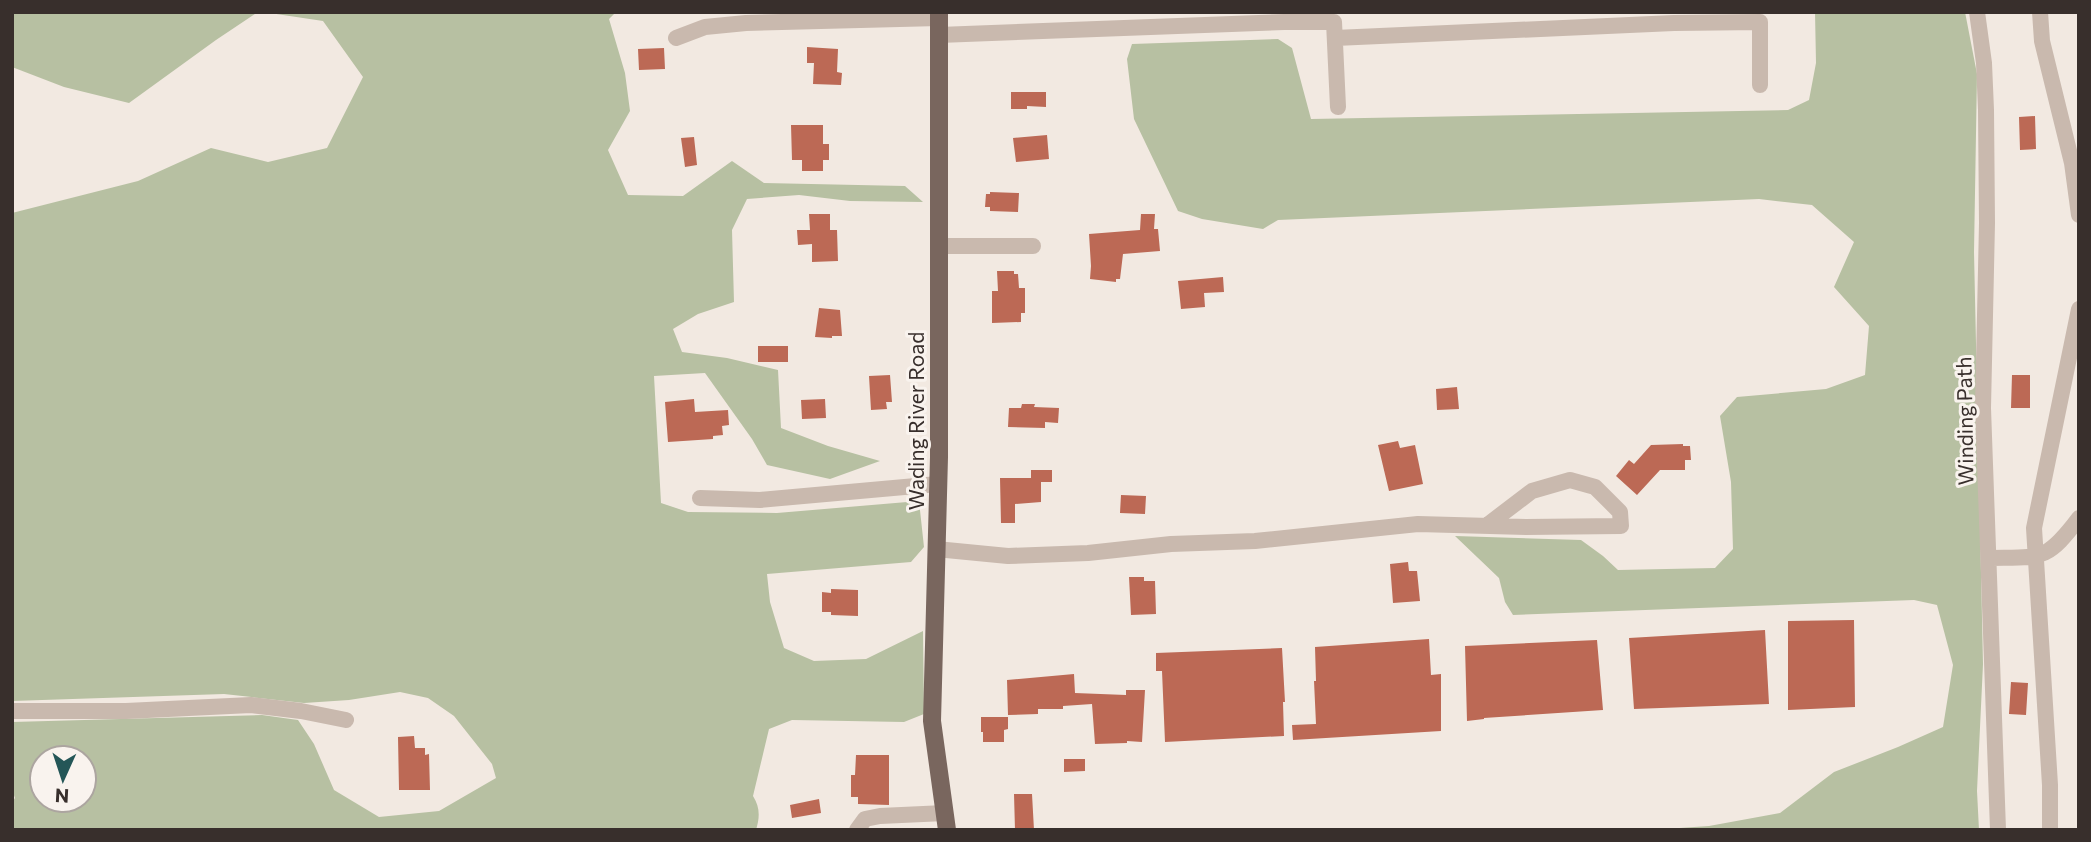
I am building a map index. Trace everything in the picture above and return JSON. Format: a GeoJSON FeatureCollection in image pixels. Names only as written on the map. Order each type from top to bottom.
{"type":"FeatureCollection","features":[{"type":"Feature","properties":{"kind":"main road","name":"Wading River Road"},"geometry":{"type":"LineString","coordinates":[[939,22],[938,484],[932,721],[946,821]]}},
{"type":"Feature","properties":{"kind":"street","name":"Winding Path"},"geometry":{"type":"LineString","coordinates":[[1977,12],[1984,63],[1986,110],[1987,223],[1983,408],[1998,830]]}},
{"type":"Feature","properties":{"kind":"street"},"geometry":{"type":"LineString","coordinates":[[2040,12],[2042,41],[2073,163],[2079,215]]}},
{"type":"Feature","properties":{"kind":"street"},"geometry":{"type":"LineString","coordinates":[[677,38],[705,27],[746,23],[1334,22],[1338,107]]}},
{"type":"Feature","properties":{"kind":"street"},"geometry":{"type":"LineString","coordinates":[[1335,38],[1674,23],[1760,22],[1760,85]]}},
{"type":"Feature","properties":{"kind":"street"},"geometry":{"type":"LineString","coordinates":[[939,246],[1033,246]]}},
{"type":"Feature","properties":{"kind":"street"},"geometry":{"type":"LineString","coordinates":[[2050,830],[2050,785],[2034,528],[2079,309]]}},
{"type":"Feature","properties":{"kind":"street"},"geometry":{"type":"LineString","coordinates":[[936,549],[1008,556],[1255,541],[1418,524],[1486,526],[1526,527],[1621,526],[1620,512],[1595,487],[1570,480],[1532,491],[1486,526]]}},
{"type":"Feature","properties":{"kind":"street"},"geometry":{"type":"LineString","coordinates":[[700,498],[760,500],[938,484]]}},
{"type":"Feature","properties":{"kind":"street"},"geometry":{"type":"LineString","coordinates":[[1989,558],[2036,557],[2051,551],[2079,518]]}},
{"type":"Feature","properties":{"kind":"street"},"geometry":{"type":"LineString","coordinates":[[12,711],[126,711],[251,705],[346,720]]}},
{"type":"Feature","properties":{"kind":"street"},"geometry":{"type":"LineString","coordinates":[[857,830],[865,819],[880,816],[946,821]]}},
{"type":"Feature","properties":{"kind":"green space"},"geometry":{"type":"Polygon","coordinates":[[[12,12],[258,12],[129,103],[64,87],[12,67],[12,12]]]}},
{"type":"Feature","properties":{"kind":"green space"},"geometry":{"type":"Polygon","coordinates":[[[263,12],[616,12],[609,19],[625,73],[630,111],[608,150],[628,195],[683,196],[732,161],[764,183],[905,186],[923,202],[850,201],[799,195],[747,199],[732,230],[734,302],[698,314],[673,329],[682,352],[727,358],[778,370],[781,428],[828,446],[880,461],[830,479],[767,465],[705,373],[654,376],[661,503],[688,512],[777,513],[919,501],[924,547],[911,562],[767,574],[770,602],[784,648],[814,661],[866,659],[923,631],[924,714],[904,722],[792,720],[769,729],[753,796],[759,812],[756,830],[12,830],[12,802],[15,798],[12,790],[12,722],[262,715],[298,720],[314,744],[334,790],[379,817],[439,811],[496,778],[492,764],[454,716],[428,698],[400,692],[349,700],[304,703],[224,694],[12,701],[12,213],[138,181],[211,148],[268,162],[327,148],[363,77],[323,21],[263,12]]]}},
{"type":"Feature","properties":{"kind":"green space"},"geometry":{"type":"Polygon","coordinates":[[[1815,12],[1965,12],[1977,74],[1974,252],[1983,664],[1977,791],[1979,830],[1650,830],[1709,826],[1780,813],[1834,772],[1943,727],[1953,665],[1937,605],[1914,600],[1513,615],[1505,602],[1499,578],[1455,536],[1581,540],[1618,570],[1715,568],[1733,549],[1731,482],[1720,416],[1737,397],[1826,389],[1865,375],[1869,326],[1834,287],[1854,242],[1812,205],[1759,199],[1278,220],[1263,229],[1202,219],[1178,211],[1134,119],[1127,59],[1132,44],[1278,39],[1292,48],[1311,119],[1788,110],[1809,100],[1816,63],[1815,12]]]}},
{"type":"Feature","properties":{"kind":"building"},"geometry":{"type":"Polygon","coordinates":[[[807,47],[838,49],[837,72],[842,73],[841,85],[813,84],[814,63],[807,63],[807,47]]]}},
{"type":"Feature","properties":{"kind":"building"},"geometry":{"type":"Polygon","coordinates":[[[664,48],[665,69],[639,70],[638,49],[664,48]]]}},
{"type":"Feature","properties":{"kind":"building"},"geometry":{"type":"Polygon","coordinates":[[[1011,92],[1046,92],[1046,107],[1011,109],[1011,92]]]}},
{"type":"Feature","properties":{"kind":"building"},"geometry":{"type":"Polygon","coordinates":[[[2035,116],[2036,149],[2020,150],[2019,117],[2035,116]]]}},
{"type":"Feature","properties":{"kind":"building"},"geometry":{"type":"Polygon","coordinates":[[[791,125],[823,125],[823,144],[829,144],[829,160],[823,160],[823,171],[802,171],[802,160],[792,160],[791,125]]]}},
{"type":"Feature","properties":{"kind":"building"},"geometry":{"type":"Polygon","coordinates":[[[1047,135],[1049,159],[1016,162],[1013,138],[1047,135]]]}},
{"type":"Feature","properties":{"kind":"building"},"geometry":{"type":"Polygon","coordinates":[[[694,137],[697,165],[685,167],[681,138],[694,137]]]}},
{"type":"Feature","properties":{"kind":"building"},"geometry":{"type":"Polygon","coordinates":[[[1019,193],[1018,212],[990,211],[990,207],[985,207],[986,194],[1019,193]]]}},
{"type":"Feature","properties":{"kind":"building"},"geometry":{"type":"Polygon","coordinates":[[[809,214],[830,214],[830,230],[837,230],[838,261],[812,262],[812,244],[798,245],[797,230],[810,230],[809,214]]]}},
{"type":"Feature","properties":{"kind":"building"},"geometry":{"type":"Polygon","coordinates":[[[1141,214],[1155,214],[1154,229],[1158,229],[1160,251],[1123,254],[1120,279],[1116,279],[1116,282],[1090,279],[1089,234],[1140,230],[1141,214]]]}},
{"type":"Feature","properties":{"kind":"building"},"geometry":{"type":"Polygon","coordinates":[[[997,271],[1014,271],[1014,274],[1018,274],[1019,288],[1025,288],[1025,313],[1021,313],[1021,322],[992,323],[992,291],[998,291],[997,271]]]}},
{"type":"Feature","properties":{"kind":"building"},"geometry":{"type":"Polygon","coordinates":[[[1223,277],[1224,292],[1204,293],[1205,307],[1181,309],[1178,281],[1223,277]]]}},
{"type":"Feature","properties":{"kind":"building"},"geometry":{"type":"Polygon","coordinates":[[[819,308],[840,310],[842,336],[815,337],[819,308]]]}},
{"type":"Feature","properties":{"kind":"building"},"geometry":{"type":"Polygon","coordinates":[[[758,346],[788,346],[788,362],[758,362],[758,346]]]}},
{"type":"Feature","properties":{"kind":"building"},"geometry":{"type":"Polygon","coordinates":[[[890,375],[892,402],[886,402],[887,409],[871,410],[869,376],[890,375]]]}},
{"type":"Feature","properties":{"kind":"building"},"geometry":{"type":"Polygon","coordinates":[[[2012,375],[2030,375],[2030,408],[2011,408],[2012,375]]]}},
{"type":"Feature","properties":{"kind":"building"},"geometry":{"type":"Polygon","coordinates":[[[1457,387],[1459,409],[1437,410],[1436,389],[1457,387]]]}},
{"type":"Feature","properties":{"kind":"building"},"geometry":{"type":"Polygon","coordinates":[[[694,399],[695,412],[728,410],[729,425],[722,426],[723,435],[713,436],[713,439],[668,442],[665,402],[694,399]]]}},
{"type":"Feature","properties":{"kind":"building"},"geometry":{"type":"Polygon","coordinates":[[[825,399],[826,418],[802,419],[801,400],[825,399]]]}},
{"type":"Feature","properties":{"kind":"building"},"geometry":{"type":"Polygon","coordinates":[[[1022,404],[1059,408],[1058,423],[1045,422],[1045,428],[1008,427],[1009,408],[1021,408],[1022,404]]]}},
{"type":"Feature","properties":{"kind":"building"},"geometry":{"type":"Polygon","coordinates":[[[1398,441],[1400,448],[1415,445],[1423,484],[1389,491],[1378,445],[1398,441]]]}},
{"type":"Feature","properties":{"kind":"building"},"geometry":{"type":"Polygon","coordinates":[[[1651,445],[1690,446],[1691,460],[1685,460],[1685,470],[1660,470],[1637,495],[1616,476],[1629,460],[1634,464],[1651,445]]]}},
{"type":"Feature","properties":{"kind":"building"},"geometry":{"type":"Polygon","coordinates":[[[1031,470],[1052,470],[1052,482],[1041,482],[1041,502],[1015,504],[1015,523],[1001,523],[1000,478],[1031,478],[1031,470]]]}},
{"type":"Feature","properties":{"kind":"building"},"geometry":{"type":"Polygon","coordinates":[[[1121,495],[1146,496],[1145,514],[1120,513],[1121,495]]]}},
{"type":"Feature","properties":{"kind":"building"},"geometry":{"type":"Polygon","coordinates":[[[1408,562],[1409,571],[1417,571],[1420,601],[1393,603],[1390,564],[1408,562]]]}},
{"type":"Feature","properties":{"kind":"building"},"geometry":{"type":"Polygon","coordinates":[[[1129,577],[1144,577],[1144,581],[1155,581],[1156,614],[1131,615],[1129,577]]]}},
{"type":"Feature","properties":{"kind":"building"},"geometry":{"type":"Polygon","coordinates":[[[831,589],[858,590],[858,616],[822,612],[822,592],[831,593],[831,589]]]}},
{"type":"Feature","properties":{"kind":"building"},"geometry":{"type":"Polygon","coordinates":[[[1854,620],[1855,707],[1788,710],[1788,621],[1854,620]]]}},
{"type":"Feature","properties":{"kind":"building"},"geometry":{"type":"Polygon","coordinates":[[[1765,630],[1769,704],[1634,709],[1629,638],[1765,630]]]}},
{"type":"Feature","properties":{"kind":"building"},"geometry":{"type":"Polygon","coordinates":[[[1429,639],[1431,675],[1441,674],[1441,731],[1293,740],[1292,725],[1316,724],[1315,647],[1429,639]]]}},
{"type":"Feature","properties":{"kind":"building"},"geometry":{"type":"Polygon","coordinates":[[[1597,640],[1603,710],[1467,721],[1465,646],[1597,640]]]}},
{"type":"Feature","properties":{"kind":"building"},"geometry":{"type":"Polygon","coordinates":[[[1282,648],[1284,736],[1165,742],[1162,671],[1156,671],[1156,653],[1282,648]]]}},
{"type":"Feature","properties":{"kind":"building"},"geometry":{"type":"Polygon","coordinates":[[[1074,674],[1075,693],[1126,695],[1126,690],[1145,690],[1142,742],[1095,744],[1092,704],[1063,706],[1063,709],[1038,709],[1038,714],[1008,715],[1007,680],[1074,674]]]}},
{"type":"Feature","properties":{"kind":"building"},"geometry":{"type":"Polygon","coordinates":[[[2011,682],[2028,683],[2026,715],[2009,714],[2011,682]]]}},
{"type":"Feature","properties":{"kind":"building"},"geometry":{"type":"Polygon","coordinates":[[[981,717],[1008,717],[1004,742],[983,742],[981,717]]]}},
{"type":"Feature","properties":{"kind":"building"},"geometry":{"type":"Polygon","coordinates":[[[414,736],[415,748],[425,748],[425,755],[429,754],[430,790],[399,790],[398,737],[414,736]]]}},
{"type":"Feature","properties":{"kind":"building"},"geometry":{"type":"Polygon","coordinates":[[[856,755],[889,755],[889,805],[858,804],[858,797],[851,797],[851,775],[855,775],[856,755]]]}},
{"type":"Feature","properties":{"kind":"building"},"geometry":{"type":"Polygon","coordinates":[[[1064,759],[1085,759],[1085,771],[1064,772],[1064,759]]]}},
{"type":"Feature","properties":{"kind":"building"},"geometry":{"type":"Polygon","coordinates":[[[1014,794],[1032,794],[1034,830],[1015,830],[1014,794]]]}},
{"type":"Feature","properties":{"kind":"building"},"geometry":{"type":"Polygon","coordinates":[[[819,799],[821,813],[792,818],[790,805],[819,799]]]}}]}
